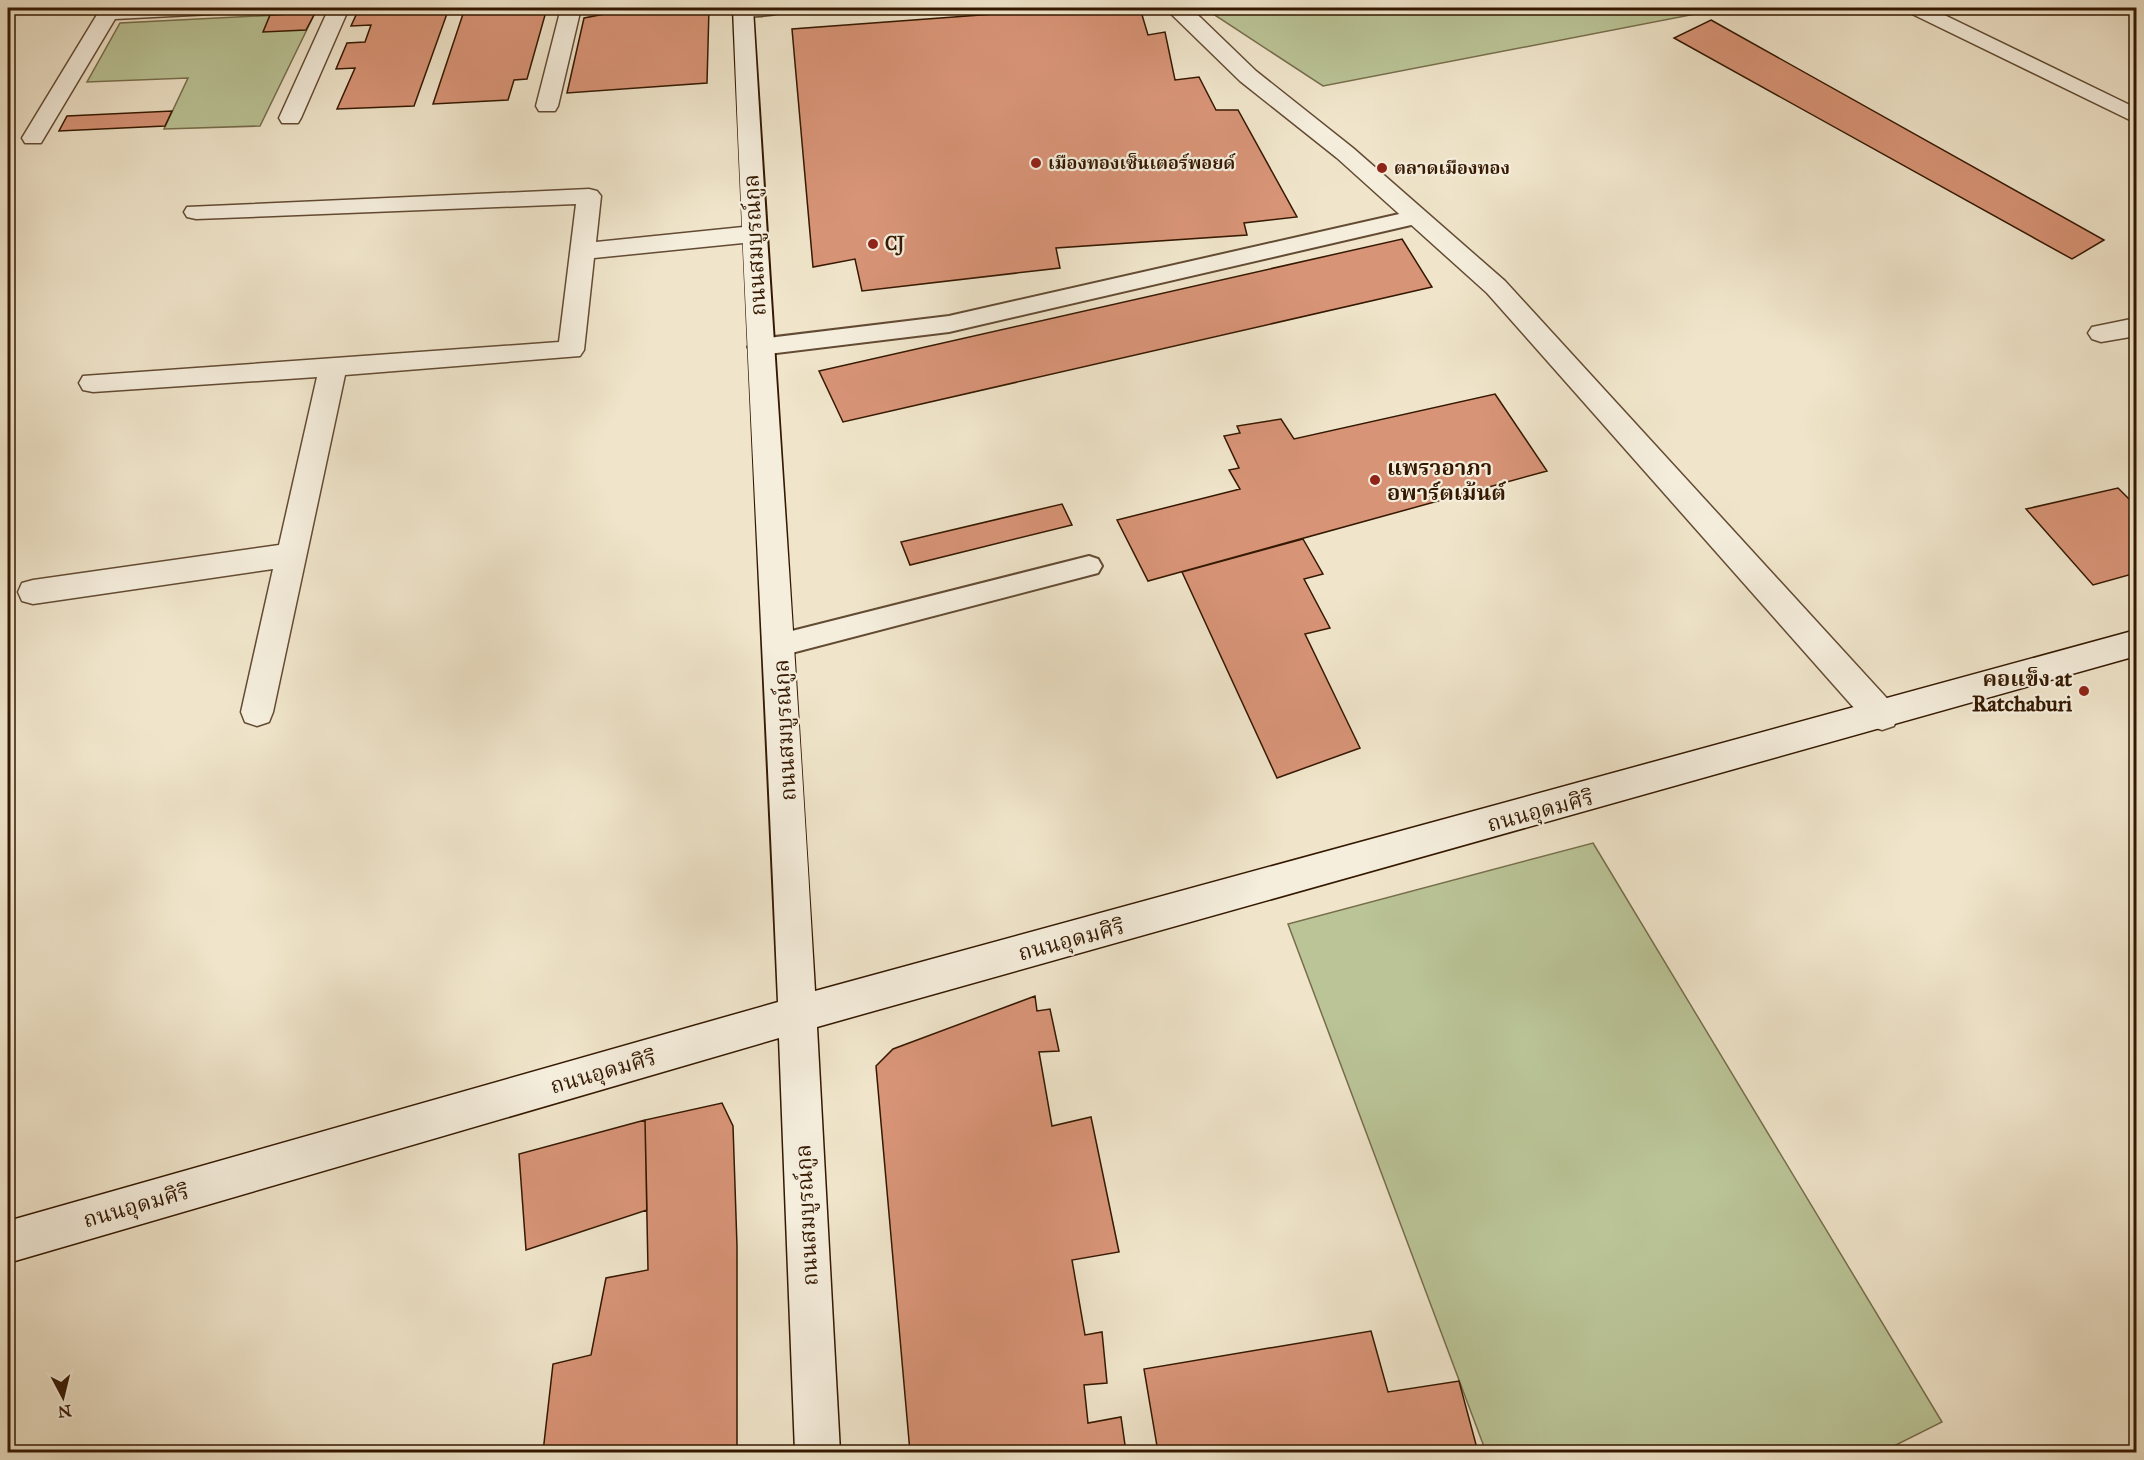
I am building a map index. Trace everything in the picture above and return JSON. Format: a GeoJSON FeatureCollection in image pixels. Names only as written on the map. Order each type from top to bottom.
{"type":"FeatureCollection","features":[{"type":"Feature","properties":{"kind":"street"},"geometry":{"type":"LineString","coordinates":[[33,138],[108,13],[212,8]]}},
{"type":"Feature","properties":{"kind":"street"},"geometry":{"type":"LineString","coordinates":[[290,118],[339,8]]}},
{"type":"Feature","properties":{"kind":"street"},"geometry":{"type":"LineString","coordinates":[[547,106],[571,8]]}},
{"type":"Feature","properties":{"kind":"street"},"geometry":{"type":"LineString","coordinates":[[743,9],[777,8]]}},
{"type":"Feature","properties":{"kind":"street"},"geometry":{"type":"LineString","coordinates":[[1175,8],[1193,21],[1248,76],[1345,153],[1496,287],[1882,716]]}},
{"type":"Feature","properties":{"kind":"street"},"geometry":{"type":"LineString","coordinates":[[1915,8],[2136,116]]}},
{"type":"Feature","properties":{"kind":"street","name":"ถนนสมบูรณ์กูล"},"geometry":{"type":"LineString","coordinates":[[743,9],[759,346],[780,645],[818,1452]]}},
{"type":"Feature","properties":{"kind":"street"},"geometry":{"type":"LineString","coordinates":[[93,383],[571,350],[588,196],[196,212]]}},
{"type":"Feature","properties":{"kind":"street"},"geometry":{"type":"LineString","coordinates":[[582,251],[753,234]]}},
{"type":"Feature","properties":{"kind":"street"},"geometry":{"type":"LineString","coordinates":[[2101,333],[2136,327]]}},
{"type":"Feature","properties":{"kind":"street"},"geometry":{"type":"LineString","coordinates":[[257,712],[333,366]]}},
{"type":"Feature","properties":{"kind":"street"},"geometry":{"type":"LineString","coordinates":[[33,592],[292,555]]}},
{"type":"Feature","properties":{"kind":"street","name":"ถนนอุดมศิริ"},"geometry":{"type":"LineString","coordinates":[[8,1242],[796,1015],[1882,716],[2136,643]]}},
{"type":"Feature","properties":{"kind":"lane"},"geometry":{"type":"LineString","coordinates":[[759,346],[950,324],[1417,217]]}},
{"type":"Feature","properties":{"kind":"lane"},"geometry":{"type":"LineString","coordinates":[[780,645],[1089,567]]}},
{"type":"Feature","properties":{"kind":"green space"},"geometry":{"type":"Polygon","coordinates":[[[1204,8],[1699,8],[1706,12],[1323,86],[1204,8]]]}},
{"type":"Feature","properties":{"kind":"green space"},"geometry":{"type":"Polygon","coordinates":[[[315,13],[260,126],[164,129],[188,78],[87,82],[120,23],[315,13]]]}},
{"type":"Feature","properties":{"kind":"green space"},"geometry":{"type":"Polygon","coordinates":[[[1593,843],[1942,1422],[1882,1452],[1486,1452],[1288,924],[1593,843]]]}},
{"type":"Feature","properties":{"kind":"building"},"geometry":{"type":"Polygon","coordinates":[[[381,8],[449,8],[414,106],[337,109],[355,68],[336,69],[347,43],[365,42],[371,25],[351,26],[357,13],[380,12],[381,8]]]}},
{"type":"Feature","properties":{"kind":"building"},"geometry":{"type":"Polygon","coordinates":[[[465,8],[547,8],[527,79],[514,80],[508,100],[433,104],[465,8]]]}},
{"type":"Feature","properties":{"kind":"building"},"geometry":{"type":"Polygon","coordinates":[[[621,8],[709,8],[707,83],[567,93],[584,18],[620,11],[621,8]]]}},
{"type":"Feature","properties":{"kind":"building","name":"เมืองทองเซ็นเตอร์พอยด์"},"geometry":{"type":"Polygon","coordinates":[[[1075,8],[1140,8],[1148,35],[1165,32],[1175,80],[1199,77],[1216,110],[1238,110],[1297,217],[1244,223],[1247,235],[1056,248],[1060,268],[862,291],[855,259],[813,267],[792,29],[1075,8]]]}},
{"type":"Feature","properties":{"kind":"building"},"geometry":{"type":"Polygon","coordinates":[[[315,13],[306,30],[263,32],[270,15],[315,13]]]}},
{"type":"Feature","properties":{"kind":"building"},"geometry":{"type":"Polygon","coordinates":[[[1711,20],[2104,240],[2072,259],[1674,38],[1711,20]]]}},
{"type":"Feature","properties":{"kind":"building"},"geometry":{"type":"Polygon","coordinates":[[[172,111],[165,126],[59,131],[67,116],[172,111]]]}},
{"type":"Feature","properties":{"kind":"building"},"geometry":{"type":"Polygon","coordinates":[[[1402,239],[1432,287],[843,422],[819,371],[1402,239]]]}},
{"type":"Feature","properties":{"kind":"building","name":"แพรวอาภา อพาร์ตเม้นต์"},"geometry":{"type":"Polygon","coordinates":[[[1495,394],[1547,471],[1148,581],[1117,520],[1240,489],[1229,470],[1239,468],[1224,436],[1240,433],[1237,426],[1281,419],[1294,439],[1495,394]]]}},
{"type":"Feature","properties":{"kind":"building"},"geometry":{"type":"Polygon","coordinates":[[[2118,488],[2136,506],[2136,573],[2093,585],[2026,509],[2118,488]]]}},
{"type":"Feature","properties":{"kind":"building"},"geometry":{"type":"Polygon","coordinates":[[[1062,504],[1072,525],[910,565],[901,542],[1062,504]]]}},
{"type":"Feature","properties":{"kind":"building"},"geometry":{"type":"Polygon","coordinates":[[[1303,539],[1323,574],[1304,579],[1330,628],[1305,634],[1360,748],[1277,778],[1182,572],[1303,539]]]}},
{"type":"Feature","properties":{"kind":"building"},"geometry":{"type":"Polygon","coordinates":[[[1035,996],[1037,1011],[1050,1009],[1059,1051],[1039,1052],[1052,1126],[1091,1117],[1119,1252],[1072,1260],[1085,1335],[1102,1332],[1107,1383],[1084,1385],[1088,1423],[1121,1417],[1126,1452],[910,1452],[876,1066],[893,1049],[1035,996]]]}},
{"type":"Feature","properties":{"kind":"building"},"geometry":{"type":"Polygon","coordinates":[[[722,1103],[733,1126],[737,1246],[737,1452],[543,1452],[553,1364],[591,1355],[606,1278],[648,1270],[645,1120],[722,1103]]]}},
{"type":"Feature","properties":{"kind":"building"},"geometry":{"type":"Polygon","coordinates":[[[645,1120],[647,1210],[526,1250],[519,1154],[645,1120]]]}},
{"type":"Feature","properties":{"kind":"building"},"geometry":{"type":"Polygon","coordinates":[[[1371,1331],[1388,1392],[1459,1381],[1478,1452],[1158,1452],[1144,1369],[1371,1331]]]}},
{"type":"Feature","properties":{"kind":"place","name":"เมืองทองเซ็นเตอร์พอยด์"},"geometry":{"type":"Point","coordinates":[1036,163]}},
{"type":"Feature","properties":{"kind":"place","name":"ตลาดเมืองทอง"},"geometry":{"type":"Point","coordinates":[1382,168]}},
{"type":"Feature","properties":{"kind":"place","name":"CJ"},"geometry":{"type":"Point","coordinates":[873,244]}},
{"type":"Feature","properties":{"kind":"place","name":"แพรวอาภา อพาร์ตเม้นต์"},"geometry":{"type":"Point","coordinates":[1375,480]}},
{"type":"Feature","properties":{"kind":"place","name":"คอแข็ง at Ratchaburi"},"geometry":{"type":"Point","coordinates":[2084,691]}}]}
